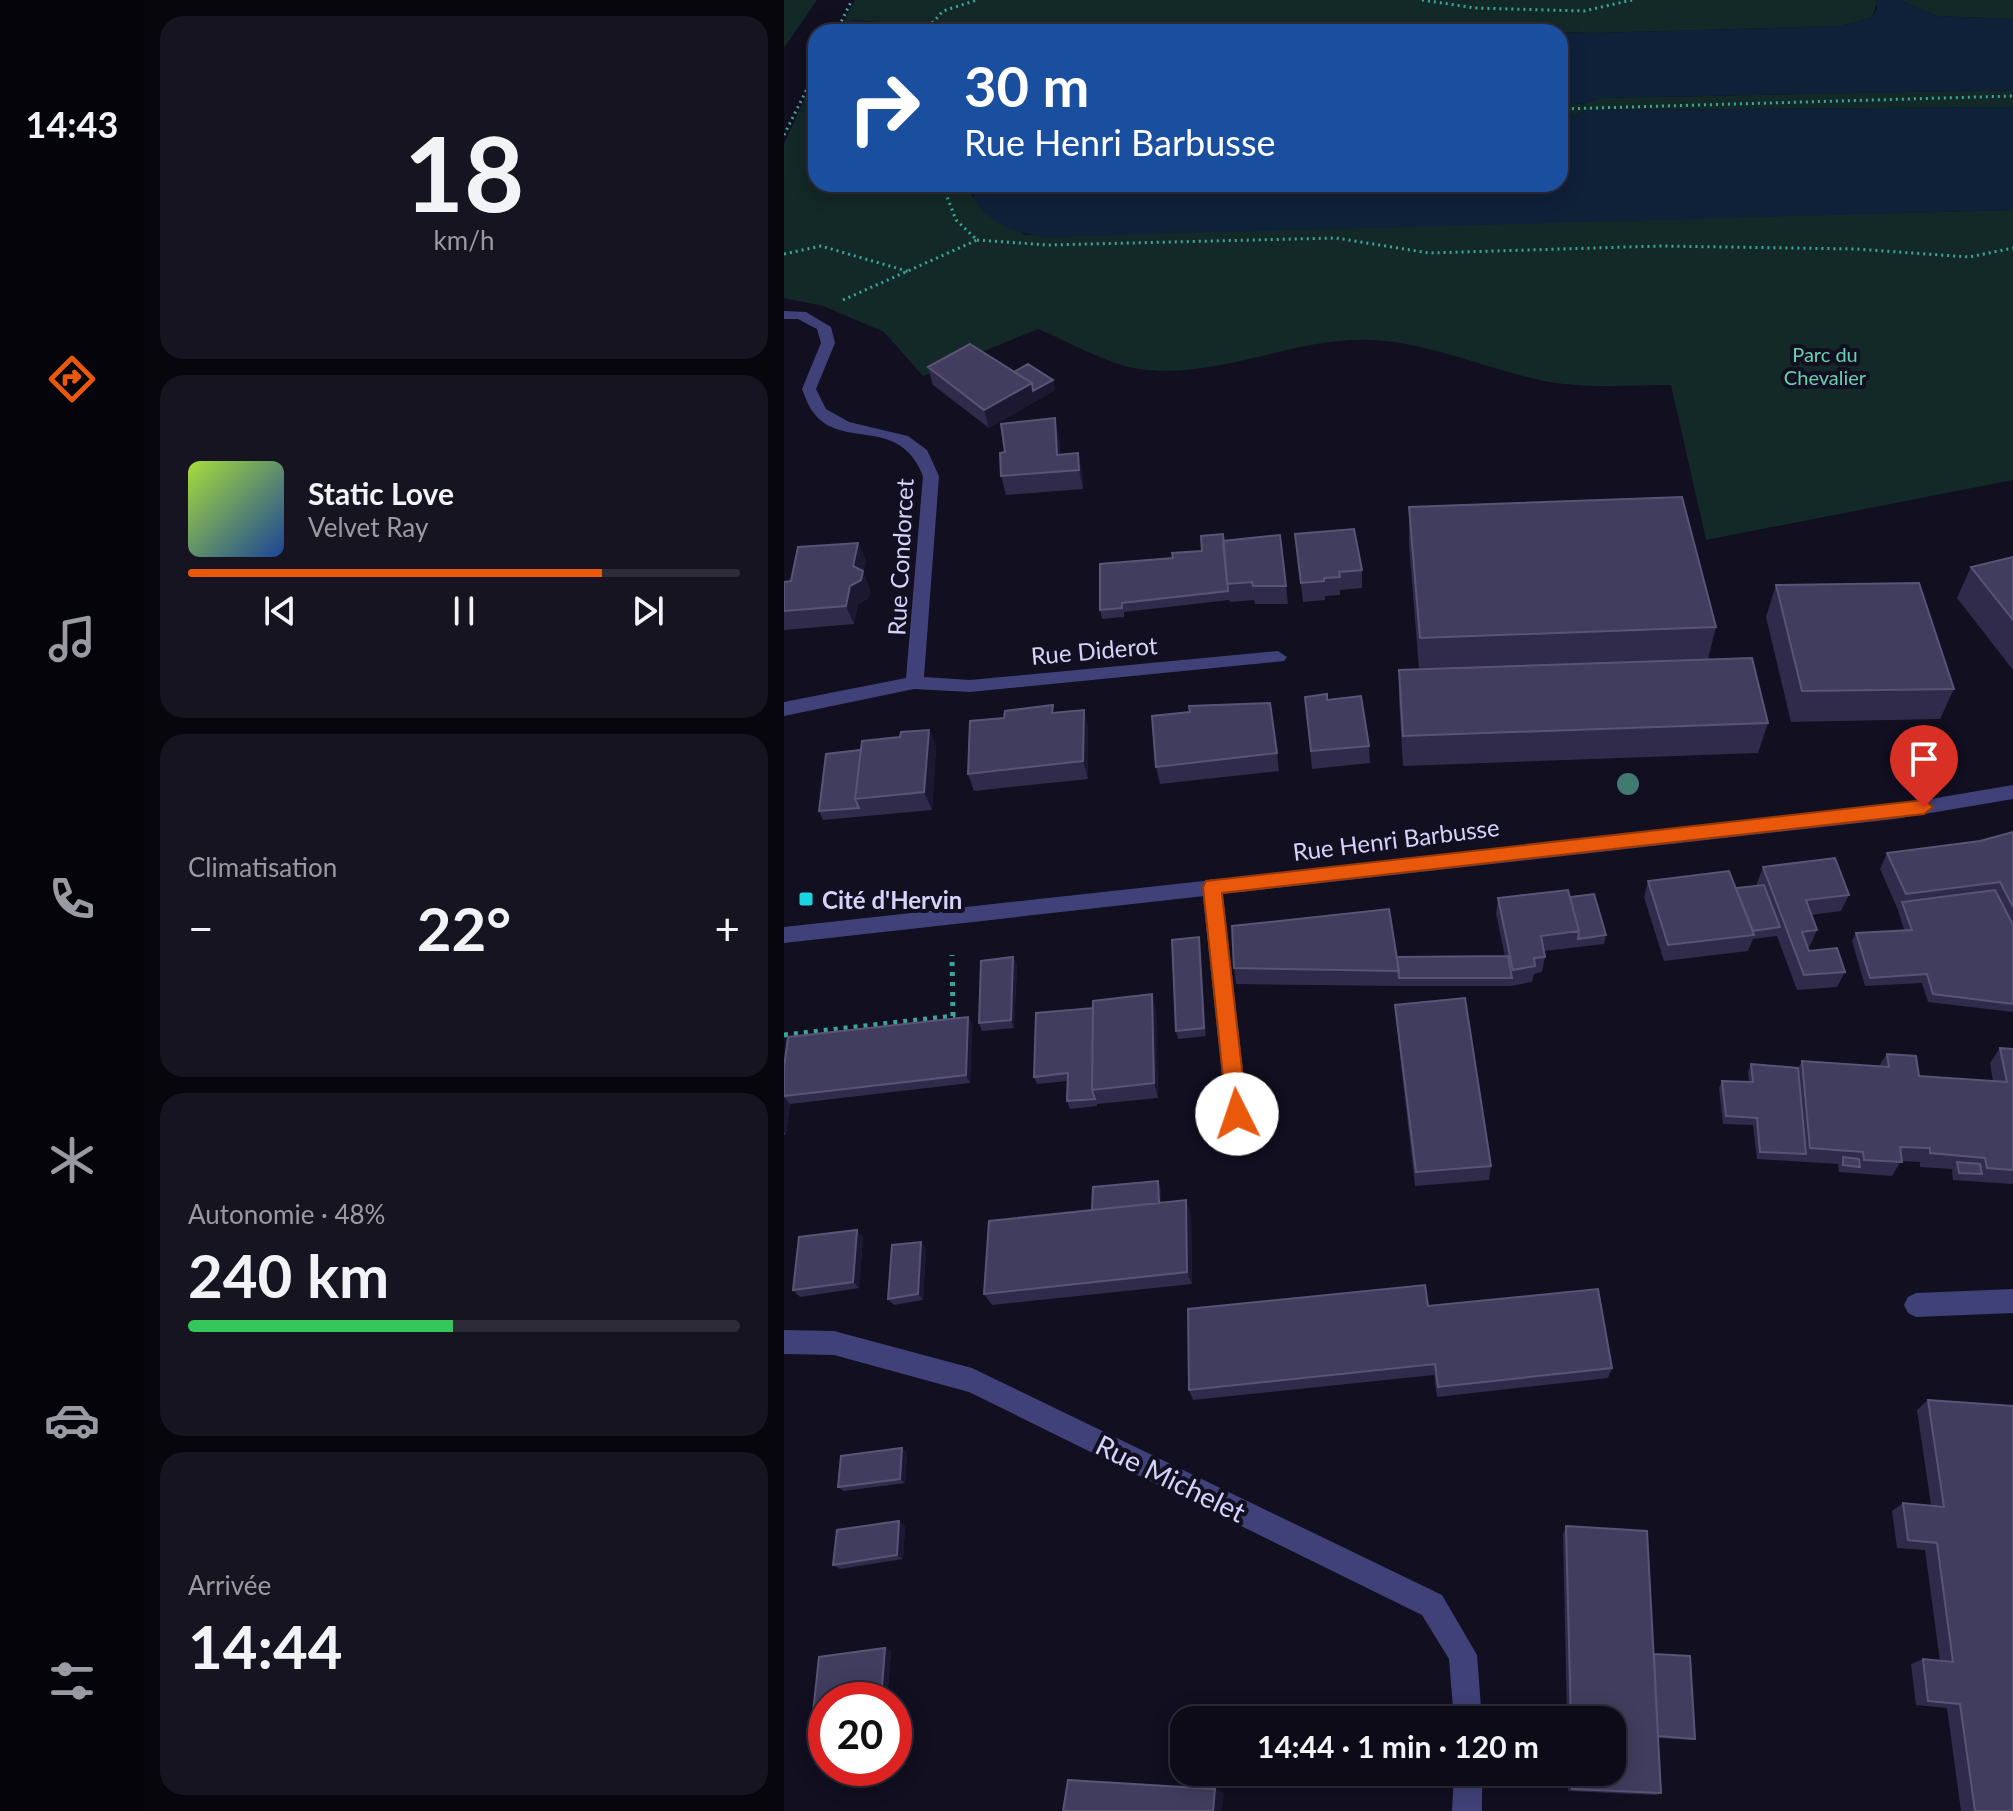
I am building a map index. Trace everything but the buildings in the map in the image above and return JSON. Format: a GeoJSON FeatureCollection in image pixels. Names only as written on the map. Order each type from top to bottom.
{"type":"FeatureCollection","features":[{"type":"Feature","properties":{"kind":"street","name":"Rue Condorcet"},"geometry":{"type":"LineString","coordinates":[[792,315],[824,327],[828,343],[809,389],[820,412],[844,426],[903,439],[922,453],[931,476],[914,683]]}},
{"type":"Feature","properties":{"kind":"street","name":"Rue Diderot"},"geometry":{"type":"LineString","coordinates":[[914,683],[970,686],[1278,657]]}},
{"type":"Feature","properties":{"kind":"street"},"geometry":{"type":"LineString","coordinates":[[784,709],[914,683]]}},
{"type":"Feature","properties":{"kind":"street","name":"Rue Henri Barbusse"},"geometry":{"type":"LineString","coordinates":[[784,935],[1864,816],[2013,792]]}},
{"type":"Feature","properties":{"kind":"street"},"geometry":{"type":"LineString","coordinates":[[1212,887],[1237,1114]]}},
{"type":"Feature","properties":{"kind":"street"},"geometry":{"type":"LineString","coordinates":[[1916,1305],[2013,1301]]}},
{"type":"Feature","properties":{"kind":"street","name":"Rue Michelet"},"geometry":{"type":"LineString","coordinates":[[784,1342],[834,1343],[972,1380],[1432,1605],[1463,1655],[1467,1706]]}},
{"type":"Feature","properties":{"kind":"street"},"geometry":{"type":"LineString","coordinates":[[1467,1811],[1468,1786]]}},
{"type":"Feature","properties":{"kind":"path"},"geometry":{"type":"LineString","coordinates":[[840,24],[852,0]]}},
{"type":"Feature","properties":{"kind":"path"},"geometry":{"type":"LineString","coordinates":[[933,24],[943,11],[977,0]]}},
{"type":"Feature","properties":{"kind":"path"},"geometry":{"type":"LineString","coordinates":[[1422,0],[1475,8],[1584,11],[1632,0]]}},
{"type":"Feature","properties":{"kind":"path"},"geometry":{"type":"LineString","coordinates":[[784,135],[808,87]]}},
{"type":"Feature","properties":{"kind":"path"},"geometry":{"type":"LineString","coordinates":[[1568,108],[2013,96]]}},
{"type":"Feature","properties":{"kind":"path"},"geometry":{"type":"LineString","coordinates":[[947,192],[956,220],[977,240]]}},
{"type":"Feature","properties":{"kind":"path"},"geometry":{"type":"LineString","coordinates":[[792,315],[911,272],[977,240],[1048,245],[1336,238],[1429,253],[1660,246],[1856,249],[1969,257],[2013,248]]}},
{"type":"Feature","properties":{"kind":"path"},"geometry":{"type":"LineString","coordinates":[[784,254],[821,246],[911,272]]}},
{"type":"Feature","properties":{"kind":"path"},"geometry":{"type":"LineString","coordinates":[[784,1035],[953,1016],[953,969]]}},
{"type":"Feature","properties":{"kind":"green space"},"geometry":{"type":"Polygon","coordinates":[[[784,0],[817,0],[784,48],[784,0]]]}},
{"type":"Feature","properties":{"kind":"green space"},"geometry":{"type":"Polygon","coordinates":[[[855,0],[1876,0],[1877,3],[1872,17],[1841,26],[1594,33],[1568,32],[1568,24],[904,24],[852,20],[849,24],[842,24],[855,0]]]}},
{"type":"Feature","properties":{"kind":"green space"},"geometry":{"type":"Polygon","coordinates":[[[1899,0],[2013,0],[2013,19],[1937,16],[1899,0]]]}},
{"type":"Feature","properties":{"kind":"green space"},"geometry":{"type":"Polygon","coordinates":[[[2013,90],[2013,107],[1585,110],[1568,115],[1568,102],[1582,104],[1602,98],[2013,90]]]}},
{"type":"Feature","properties":{"kind":"green space","name":"Parc du Chevalier"},"geometry":{"type":"Polygon","coordinates":[[[808,91],[808,192],[971,192],[972,196],[1025,235],[2013,210],[2013,480],[1706,540],[1671,385],[1591,386],[1544,381],[1438,351],[1373,340],[1314,344],[1198,369],[1139,369],[1102,358],[1038,329],[923,376],[884,332],[823,306],[784,298],[784,144],[808,91]]]}},
{"type":"Feature","properties":{"kind":"water"},"geometry":{"type":"Polygon","coordinates":[[[1876,0],[1899,0],[1937,16],[2013,19],[2013,90],[1602,98],[1582,104],[1568,102],[1568,32],[1841,26],[1872,17],[1877,8],[1876,0]]]}},
{"type":"Feature","properties":{"kind":"water"},"geometry":{"type":"Polygon","coordinates":[[[851,20],[899,24],[848,24],[851,20]]]}},
{"type":"Feature","properties":{"kind":"water"},"geometry":{"type":"Polygon","coordinates":[[[1208,22],[1278,24],[1152,24],[1208,22]]]}},
{"type":"Feature","properties":{"kind":"water"},"geometry":{"type":"Polygon","coordinates":[[[2013,107],[2013,210],[1049,237],[1024,233],[999,223],[980,207],[972,192],[1568,192],[1568,115],[1585,110],[2013,107]]]}},
{"type":"Feature","properties":{"kind":"place","name":"Cité d'Hervin"},"geometry":{"type":"Point","coordinates":[806,899]}},
{"type":"Feature","properties":{"kind":"route"},"geometry":{"type":"LineString","coordinates":[[1237,1114],[1230,1024],[1212,887],[1924,807]]}}]}
